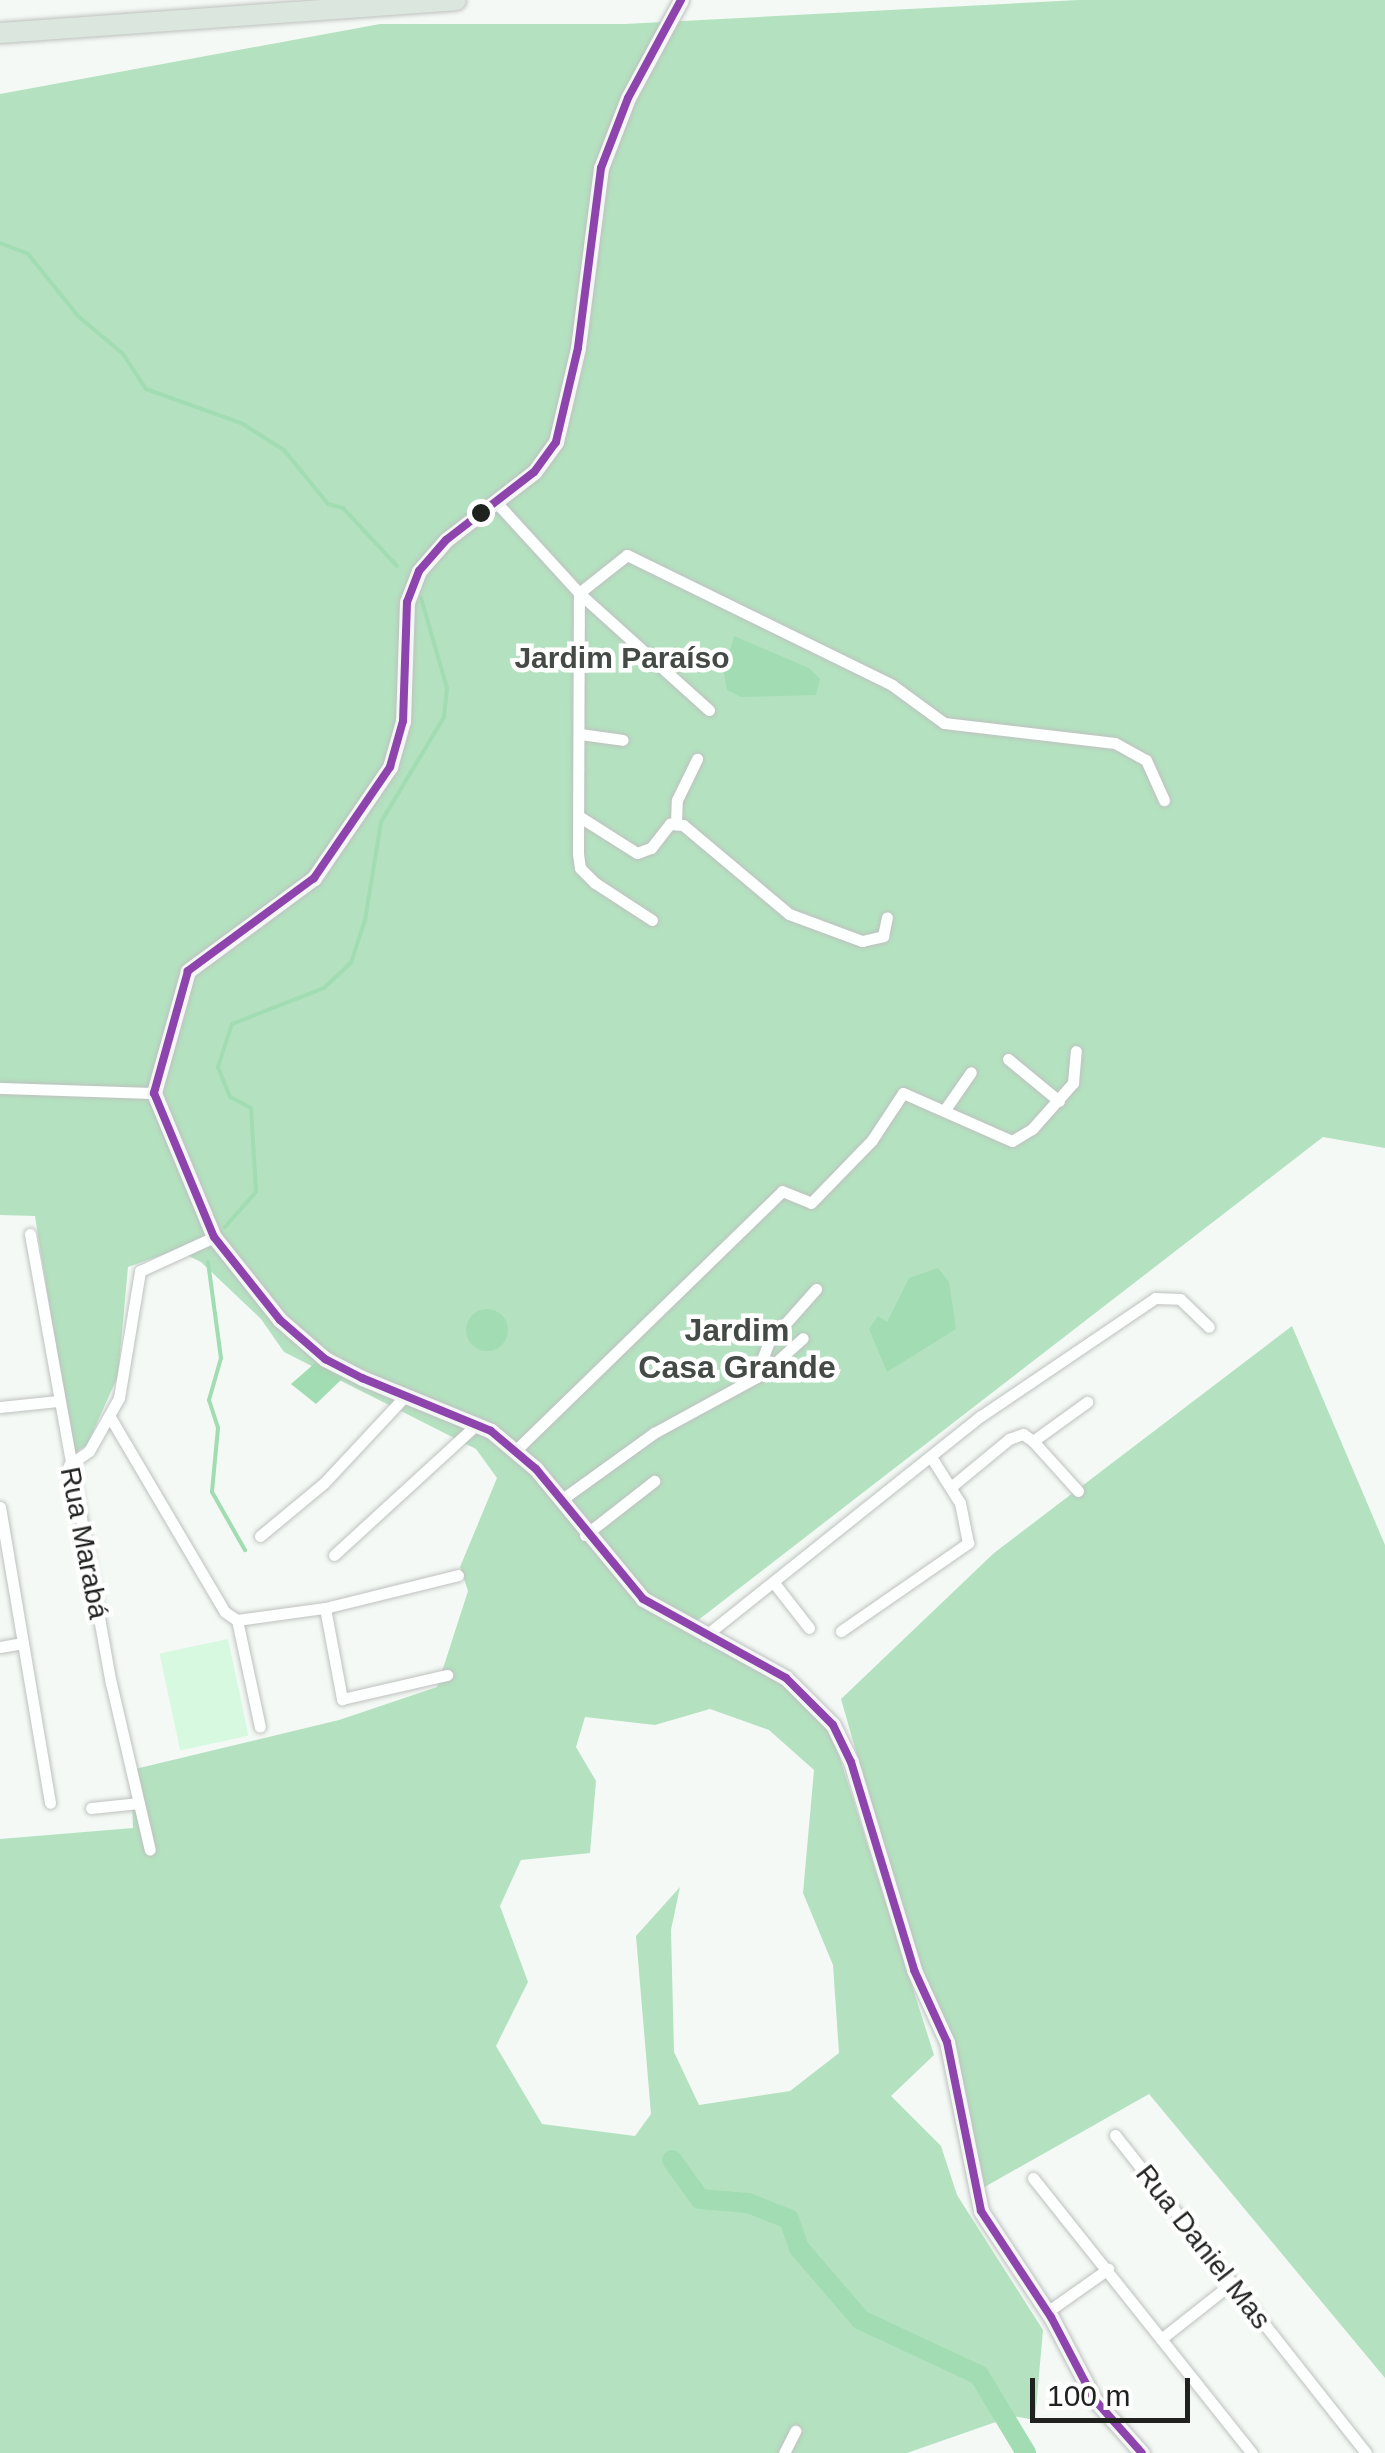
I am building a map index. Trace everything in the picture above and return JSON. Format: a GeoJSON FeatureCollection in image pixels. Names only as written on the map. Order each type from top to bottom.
{"type":"FeatureCollection","features":[{"type":"Feature","properties":{"kind":"highway"},"geometry":{"type":"LineString","coordinates":[[0,33],[456,0]]}},
{"type":"Feature","properties":{"kind":"main road"},"geometry":{"type":"LineString","coordinates":[[681,0],[628,98],[601,168],[578,348],[556,442],[534,472],[433,553],[409,591],[402,721],[385,776],[314,878],[188,970],[154,1092],[214,1236],[258,1298],[325,1359],[477,1424],[516,1450],[643,1599],[800,1688],[845,1744],[909,1956],[951,2058],[976,2199],[1047,2312],[1094,2399],[1142,2453]]}},
{"type":"Feature","properties":{"kind":"street"},"geometry":{"type":"LineString","coordinates":[[496,502],[579,593],[709,710]]}},
{"type":"Feature","properties":{"kind":"street"},"geometry":{"type":"LineString","coordinates":[[652,920],[580,868],[579,593],[609,564],[636,555],[741,614],[892,685],[944,722],[1115,742],[1146,760],[1164,800]]}},
{"type":"Feature","properties":{"kind":"street"},"geometry":{"type":"LineString","coordinates":[[580,734],[623,740]]}},
{"type":"Feature","properties":{"kind":"street"},"geometry":{"type":"LineString","coordinates":[[580,817],[636,853],[651,848],[676,823],[677,800],[697,759]]}},
{"type":"Feature","properties":{"kind":"street"},"geometry":{"type":"LineString","coordinates":[[676,823],[800,920],[871,942],[886,931],[887,917]]}},
{"type":"Feature","properties":{"kind":"street"},"geometry":{"type":"LineString","coordinates":[[516,1450],[782,1190],[811,1203],[872,1140],[903,1094],[1012,1141],[1059,1101],[1073,1083],[1076,1051]]}},
{"type":"Feature","properties":{"kind":"street"},"geometry":{"type":"LineString","coordinates":[[1008,1058],[1059,1101]]}},
{"type":"Feature","properties":{"kind":"street"},"geometry":{"type":"LineString","coordinates":[[944,1111],[971,1072]]}},
{"type":"Feature","properties":{"kind":"street"},"geometry":{"type":"LineString","coordinates":[[0,1088],[154,1092]]}},
{"type":"Feature","properties":{"kind":"street","name":"Rua Marabá"},"geometry":{"type":"LineString","coordinates":[[30,1234],[69,1465],[150,1850]]}},
{"type":"Feature","properties":{"kind":"street"},"geometry":{"type":"LineString","coordinates":[[69,1465],[89,1451],[123,1387],[140,1271],[214,1236]]}},
{"type":"Feature","properties":{"kind":"street"},"geometry":{"type":"LineString","coordinates":[[755,1378],[769,1342],[816,1289]]}},
{"type":"Feature","properties":{"kind":"street"},"geometry":{"type":"LineString","coordinates":[[705,1636],[930,1457],[1155,1298],[1180,1299],[1208,1327]]}},
{"type":"Feature","properties":{"kind":"street"},"geometry":{"type":"LineString","coordinates":[[560,1500],[654,1434],[755,1378],[803,1338]]}},
{"type":"Feature","properties":{"kind":"street"},"geometry":{"type":"LineString","coordinates":[[260,1536],[324,1483],[405,1396]]}},
{"type":"Feature","properties":{"kind":"street"},"geometry":{"type":"LineString","coordinates":[[0,1408],[58,1401]]}},
{"type":"Feature","properties":{"kind":"street"},"geometry":{"type":"LineString","coordinates":[[1033,1441],[1087,1402]]}},
{"type":"Feature","properties":{"kind":"street"},"geometry":{"type":"LineString","coordinates":[[110,1417],[226,1612],[237,1620],[260,1727]]}},
{"type":"Feature","properties":{"kind":"street"},"geometry":{"type":"LineString","coordinates":[[334,1555],[477,1424]]}},
{"type":"Feature","properties":{"kind":"street"},"geometry":{"type":"LineString","coordinates":[[952,1486],[1009,1439],[1022,1434],[1078,1491]]}},
{"type":"Feature","properties":{"kind":"street"},"geometry":{"type":"LineString","coordinates":[[841,1630],[968,1544],[952,1486],[930,1457]]}},
{"type":"Feature","properties":{"kind":"street"},"geometry":{"type":"LineString","coordinates":[[585,1535],[654,1481]]}},
{"type":"Feature","properties":{"kind":"street"},"geometry":{"type":"LineString","coordinates":[[0,1507],[50,1803]]}},
{"type":"Feature","properties":{"kind":"street"},"geometry":{"type":"LineString","coordinates":[[237,1620],[325,1608],[458,1575]]}},
{"type":"Feature","properties":{"kind":"street"},"geometry":{"type":"LineString","coordinates":[[774,1582],[810,1628]]}},
{"type":"Feature","properties":{"kind":"street"},"geometry":{"type":"LineString","coordinates":[[325,1608],[342,1699],[447,1675]]}},
{"type":"Feature","properties":{"kind":"street"},"geometry":{"type":"LineString","coordinates":[[0,1647],[23,1643]]}},
{"type":"Feature","properties":{"kind":"street"},"geometry":{"type":"LineString","coordinates":[[91,1808],[139,1803]]}},
{"type":"Feature","properties":{"kind":"street","name":"Rua Daniel Mas"},"geometry":{"type":"LineString","coordinates":[[1115,2135],[1366,2453]]}},
{"type":"Feature","properties":{"kind":"street"},"geometry":{"type":"LineString","coordinates":[[1033,2178],[1252,2453]]}},
{"type":"Feature","properties":{"kind":"street"},"geometry":{"type":"LineString","coordinates":[[1047,2312],[1108,2269]]}},
{"type":"Feature","properties":{"kind":"street"},"geometry":{"type":"LineString","coordinates":[[1162,2339],[1232,2283]]}},
{"type":"Feature","properties":{"kind":"street"},"geometry":{"type":"LineString","coordinates":[[784,2453],[794,2432]]}},
{"type":"Feature","properties":{"kind":"shaded area"},"geometry":{"type":"Polygon","coordinates":[[[1078,0],[1385,0],[1385,1148],[1323,1137],[684,1631],[798,1692],[831,1730],[934,2055],[891,2096],[941,2146],[957,2195],[1043,2330],[1035,2420],[1013,2416],[907,2453],[0,2453],[0,1839],[133,1828],[131,1770],[339,1720],[437,1687],[468,1591],[460,1567],[497,1478],[476,1449],[284,1352],[261,1319],[201,1262],[176,1250],[128,1267],[118,1376],[87,1445],[73,1454],[35,1216],[0,1215],[0,94],[380,24],[625,24],[1078,0]],[[710,1709],[655,1725],[585,1717],[576,1747],[596,1781],[590,1853],[521,1860],[500,1906],[528,1982],[496,2046],[542,2124],[635,2136],[651,2114],[636,1936],[680,1887],[671,1930],[674,2052],[699,2105],[790,2091],[839,2053],[833,1965],[803,1893],[814,1770],[769,1730],[710,1709]]]}},
{"type":"Feature","properties":{"kind":"shaded area"},"geometry":{"type":"Polygon","coordinates":[[[734,636],[809,668],[820,679],[816,695],[741,697],[727,690],[724,673],[734,636]]]}},
{"type":"Feature","properties":{"kind":"shaded area"},"geometry":{"type":"Polygon","coordinates":[[[938,1268],[949,1282],[956,1329],[887,1372],[869,1329],[878,1316],[887,1322],[909,1278],[938,1268]]]}},
{"type":"Feature","properties":{"kind":"shaded area"},"geometry":{"type":"Polygon","coordinates":[[[487,1309],[502,1315],[508,1330],[502,1345],[487,1351],[472,1345],[466,1330],[472,1315],[487,1309]]]}},
{"type":"Feature","properties":{"kind":"shaded area"},"geometry":{"type":"Polygon","coordinates":[[[1292,1326],[1385,1545],[1385,2378],[1149,2094],[981,2189],[841,1699],[994,1553],[1292,1326]]]}},
{"type":"Feature","properties":{"kind":"shaded area"},"geometry":{"type":"Polygon","coordinates":[[[315,1363],[344,1377],[316,1404],[291,1384],[315,1363]]]}},
{"type":"Feature","properties":{"kind":"shaded area"},"geometry":{"type":"Polygon","coordinates":[[[228,1639],[249,1736],[180,1750],[160,1654],[228,1639]]]}},
{"type":"Feature","properties":{"kind":"waterway"},"geometry":{"type":"LineString","coordinates":[[0,243],[28,254],[78,316],[123,354],[146,389],[241,423],[284,450],[328,504],[343,508],[397,566]]}},
{"type":"Feature","properties":{"kind":"waterway"},"geometry":{"type":"LineString","coordinates":[[225,1227],[256,1192],[251,1108],[230,1097],[218,1067],[232,1024],[324,988],[351,963],[365,920],[381,822],[444,717],[447,688],[421,598]]}},
{"type":"Feature","properties":{"kind":"waterway"},"geometry":{"type":"LineString","coordinates":[[208,1262],[221,1358],[209,1400],[218,1428],[212,1492],[245,1550]]}},
{"type":"Feature","properties":{"kind":"waterway"},"geometry":{"type":"LineString","coordinates":[[672,2160],[700,2199],[748,2203],[789,2219],[799,2248],[861,2320],[979,2375],[1026,2453]]}},
{"type":"Feature","properties":{"kind":"transit line"},"geometry":{"type":"LineString","coordinates":[[681,0],[628,98],[601,168],[578,348],[556,442],[534,472],[446,540],[419,571],[407,602],[403,721],[390,767],[314,878],[188,971],[154,1093],[214,1237],[280,1320],[325,1359],[491,1431],[536,1469],[643,1599],[786,1678],[833,1725],[851,1762],[914,1970],[947,2042],[981,2211],[1051,2317],[1094,2399],[1142,2453]]}},
{"type":"Feature","properties":{"kind":"district","name":"Jardim Paraíso"},"geometry":{"type":"Point","coordinates":[622,658]}},
{"type":"Feature","properties":{"kind":"district","name":"Jardim Casa Grande"},"geometry":{"type":"Point","coordinates":[737,1350]}}]}
